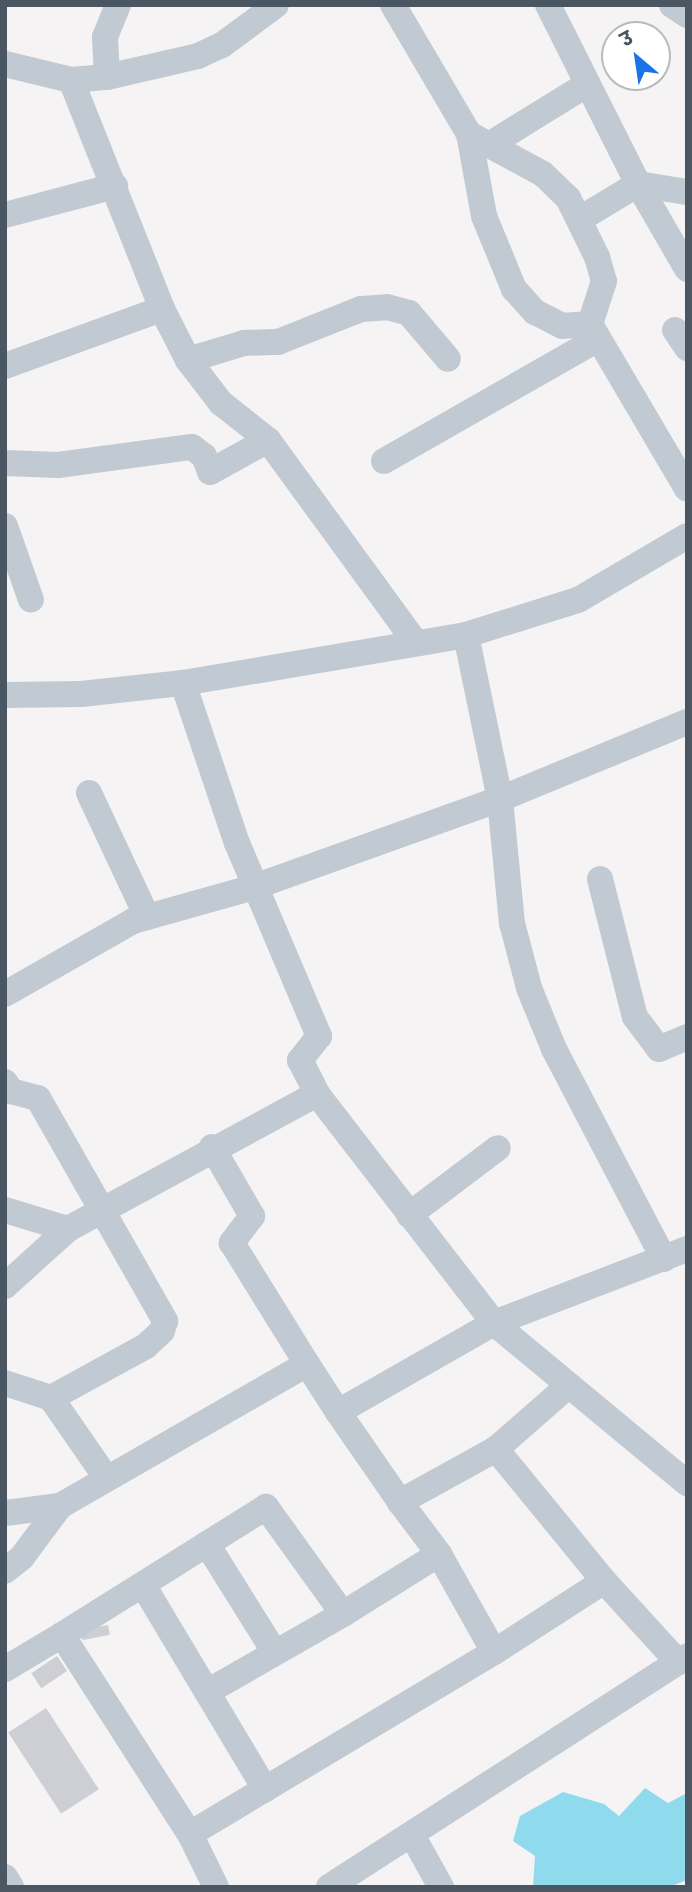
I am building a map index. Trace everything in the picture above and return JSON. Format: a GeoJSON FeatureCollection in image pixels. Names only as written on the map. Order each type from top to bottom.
{"type":"FeatureCollection","features":[{"type":"Feature","properties":{"kind":"street"},"geometry":{"type":"LineString","coordinates":[[107,77],[105,37],[118,5]]}},
{"type":"Feature","properties":{"kind":"street"},"geometry":{"type":"LineString","coordinates":[[5,64],[71,80],[107,77],[198,56],[222,44],[276,5]]}},
{"type":"Feature","properties":{"kind":"street"},"geometry":{"type":"LineString","coordinates":[[393,5],[481,139],[543,174],[568,198],[580,219],[604,281],[594,332],[687,489]]}},
{"type":"Feature","properties":{"kind":"street"},"geometry":{"type":"LineString","coordinates":[[548,5],[638,184],[687,268]]}},
{"type":"Feature","properties":{"kind":"street"},"geometry":{"type":"LineString","coordinates":[[672,5],[687,15]]}},
{"type":"Feature","properties":{"kind":"street"},"geometry":{"type":"LineString","coordinates":[[71,80],[162,309],[188,360],[221,403],[268,440],[416,643]]}},
{"type":"Feature","properties":{"kind":"street"},"geometry":{"type":"LineString","coordinates":[[481,139],[586,85]]}},
{"type":"Feature","properties":{"kind":"street"},"geometry":{"type":"LineString","coordinates":[[481,139],[484,216],[514,289],[535,312],[562,326],[594,332]]}},
{"type":"Feature","properties":{"kind":"street"},"geometry":{"type":"LineString","coordinates":[[580,219],[638,184],[687,192]]}},
{"type":"Feature","properties":{"kind":"street"},"geometry":{"type":"LineString","coordinates":[[5,215],[114,187]]}},
{"type":"Feature","properties":{"kind":"street"},"geometry":{"type":"LineString","coordinates":[[188,360],[244,343],[278,342],[361,309],[387,307],[417,320],[448,359]]}},
{"type":"Feature","properties":{"kind":"street"},"geometry":{"type":"LineString","coordinates":[[5,366],[162,309]]}},
{"type":"Feature","properties":{"kind":"street"},"geometry":{"type":"LineString","coordinates":[[384,461],[594,332]]}},
{"type":"Feature","properties":{"kind":"street"},"geometry":{"type":"LineString","coordinates":[[5,463],[58,465],[192,447],[204,456],[210,472],[268,440]]}},
{"type":"Feature","properties":{"kind":"street"},"geometry":{"type":"LineString","coordinates":[[5,526],[31,600]]}},
{"type":"Feature","properties":{"kind":"street"},"geometry":{"type":"LineString","coordinates":[[5,695],[81,694],[183,683],[466,635],[578,600],[687,536]]}},
{"type":"Feature","properties":{"kind":"street"},"geometry":{"type":"LineString","coordinates":[[338,1412],[494,1323],[679,1257],[554,1049],[529,988],[512,923],[500,799],[466,635]]}},
{"type":"Feature","properties":{"kind":"street"},"geometry":{"type":"LineString","coordinates":[[183,683],[254,887],[319,1036],[300,1059],[317,1094],[494,1323],[687,1483]]}},
{"type":"Feature","properties":{"kind":"street"},"geometry":{"type":"LineString","coordinates":[[5,994],[73,952],[147,917],[254,887],[500,799],[687,722]]}},
{"type":"Feature","properties":{"kind":"street"},"geometry":{"type":"LineString","coordinates":[[89,793],[147,917]]}},
{"type":"Feature","properties":{"kind":"street"},"geometry":{"type":"LineString","coordinates":[[600,879],[635,1017],[659,1049],[687,1037]]}},
{"type":"Feature","properties":{"kind":"street"},"geometry":{"type":"LineString","coordinates":[[5,1082],[11,1091],[38,1098],[165,1321],[162,1331],[146,1346],[51,1398]]}},
{"type":"Feature","properties":{"kind":"street"},"geometry":{"type":"LineString","coordinates":[[5,1286],[68,1229],[212,1147],[317,1094]]}},
{"type":"Feature","properties":{"kind":"street"},"geometry":{"type":"LineString","coordinates":[[212,1147],[252,1216],[232,1243],[338,1412],[439,1554],[494,1652]]}},
{"type":"Feature","properties":{"kind":"street"},"geometry":{"type":"LineString","coordinates":[[409,1215],[498,1148]]}},
{"type":"Feature","properties":{"kind":"street"},"geometry":{"type":"LineString","coordinates":[[5,1210],[68,1229]]}},
{"type":"Feature","properties":{"kind":"street"},"geometry":{"type":"LineString","coordinates":[[5,1571],[60,1506],[307,1364]]}},
{"type":"Feature","properties":{"kind":"street"},"geometry":{"type":"LineString","coordinates":[[5,1383],[51,1398],[107,1479]]}},
{"type":"Feature","properties":{"kind":"street"},"geometry":{"type":"LineString","coordinates":[[400,1502],[496,1449],[568,1386]]}},
{"type":"Feature","properties":{"kind":"street"},"geometry":{"type":"LineString","coordinates":[[329,1887],[682,1659],[604,1581],[496,1449]]}},
{"type":"Feature","properties":{"kind":"street"},"geometry":{"type":"LineString","coordinates":[[5,1513],[60,1506]]}},
{"type":"Feature","properties":{"kind":"street"},"geometry":{"type":"LineString","coordinates":[[5,1669],[271,1508],[343,1614]]}},
{"type":"Feature","properties":{"kind":"street"},"geometry":{"type":"LineString","coordinates":[[208,1544],[275,1653]]}},
{"type":"Feature","properties":{"kind":"street"},"geometry":{"type":"LineString","coordinates":[[207,1692],[343,1614],[439,1554]]}},
{"type":"Feature","properties":{"kind":"street"},"geometry":{"type":"LineString","coordinates":[[190,1835],[494,1652],[604,1581]]}},
{"type":"Feature","properties":{"kind":"street"},"geometry":{"type":"LineString","coordinates":[[144,1585],[265,1789]]}},
{"type":"Feature","properties":{"kind":"street"},"geometry":{"type":"LineString","coordinates":[[61,1635],[190,1835],[216,1887]]}},
{"type":"Feature","properties":{"kind":"street"},"geometry":{"type":"LineString","coordinates":[[412,1835],[441,1887]]}},
{"type":"Feature","properties":{"kind":"street"},"geometry":{"type":"LineString","coordinates":[[5,1877],[11,1887]]}},
{"type":"Feature","properties":{"kind":"water"},"geometry":{"type":"Polygon","coordinates":[[[645,1788],[668,1803],[687,1793],[687,1880],[669,1887],[533,1887],[535,1856],[513,1841],[520,1816],[563,1792],[604,1804],[619,1816],[645,1788]]]}},
{"type":"Feature","properties":{"kind":"building"},"geometry":{"type":"Polygon","coordinates":[[[108,1625],[110,1635],[82,1640],[81,1630],[108,1625]]]}},
{"type":"Feature","properties":{"kind":"building"},"geometry":{"type":"Polygon","coordinates":[[[57,1656],[67,1671],[41,1688],[31,1673],[57,1656]]]}},
{"type":"Feature","properties":{"kind":"building"},"geometry":{"type":"Polygon","coordinates":[[[46,1708],[99,1789],[61,1814],[8,1733],[46,1708]]]}}]}
